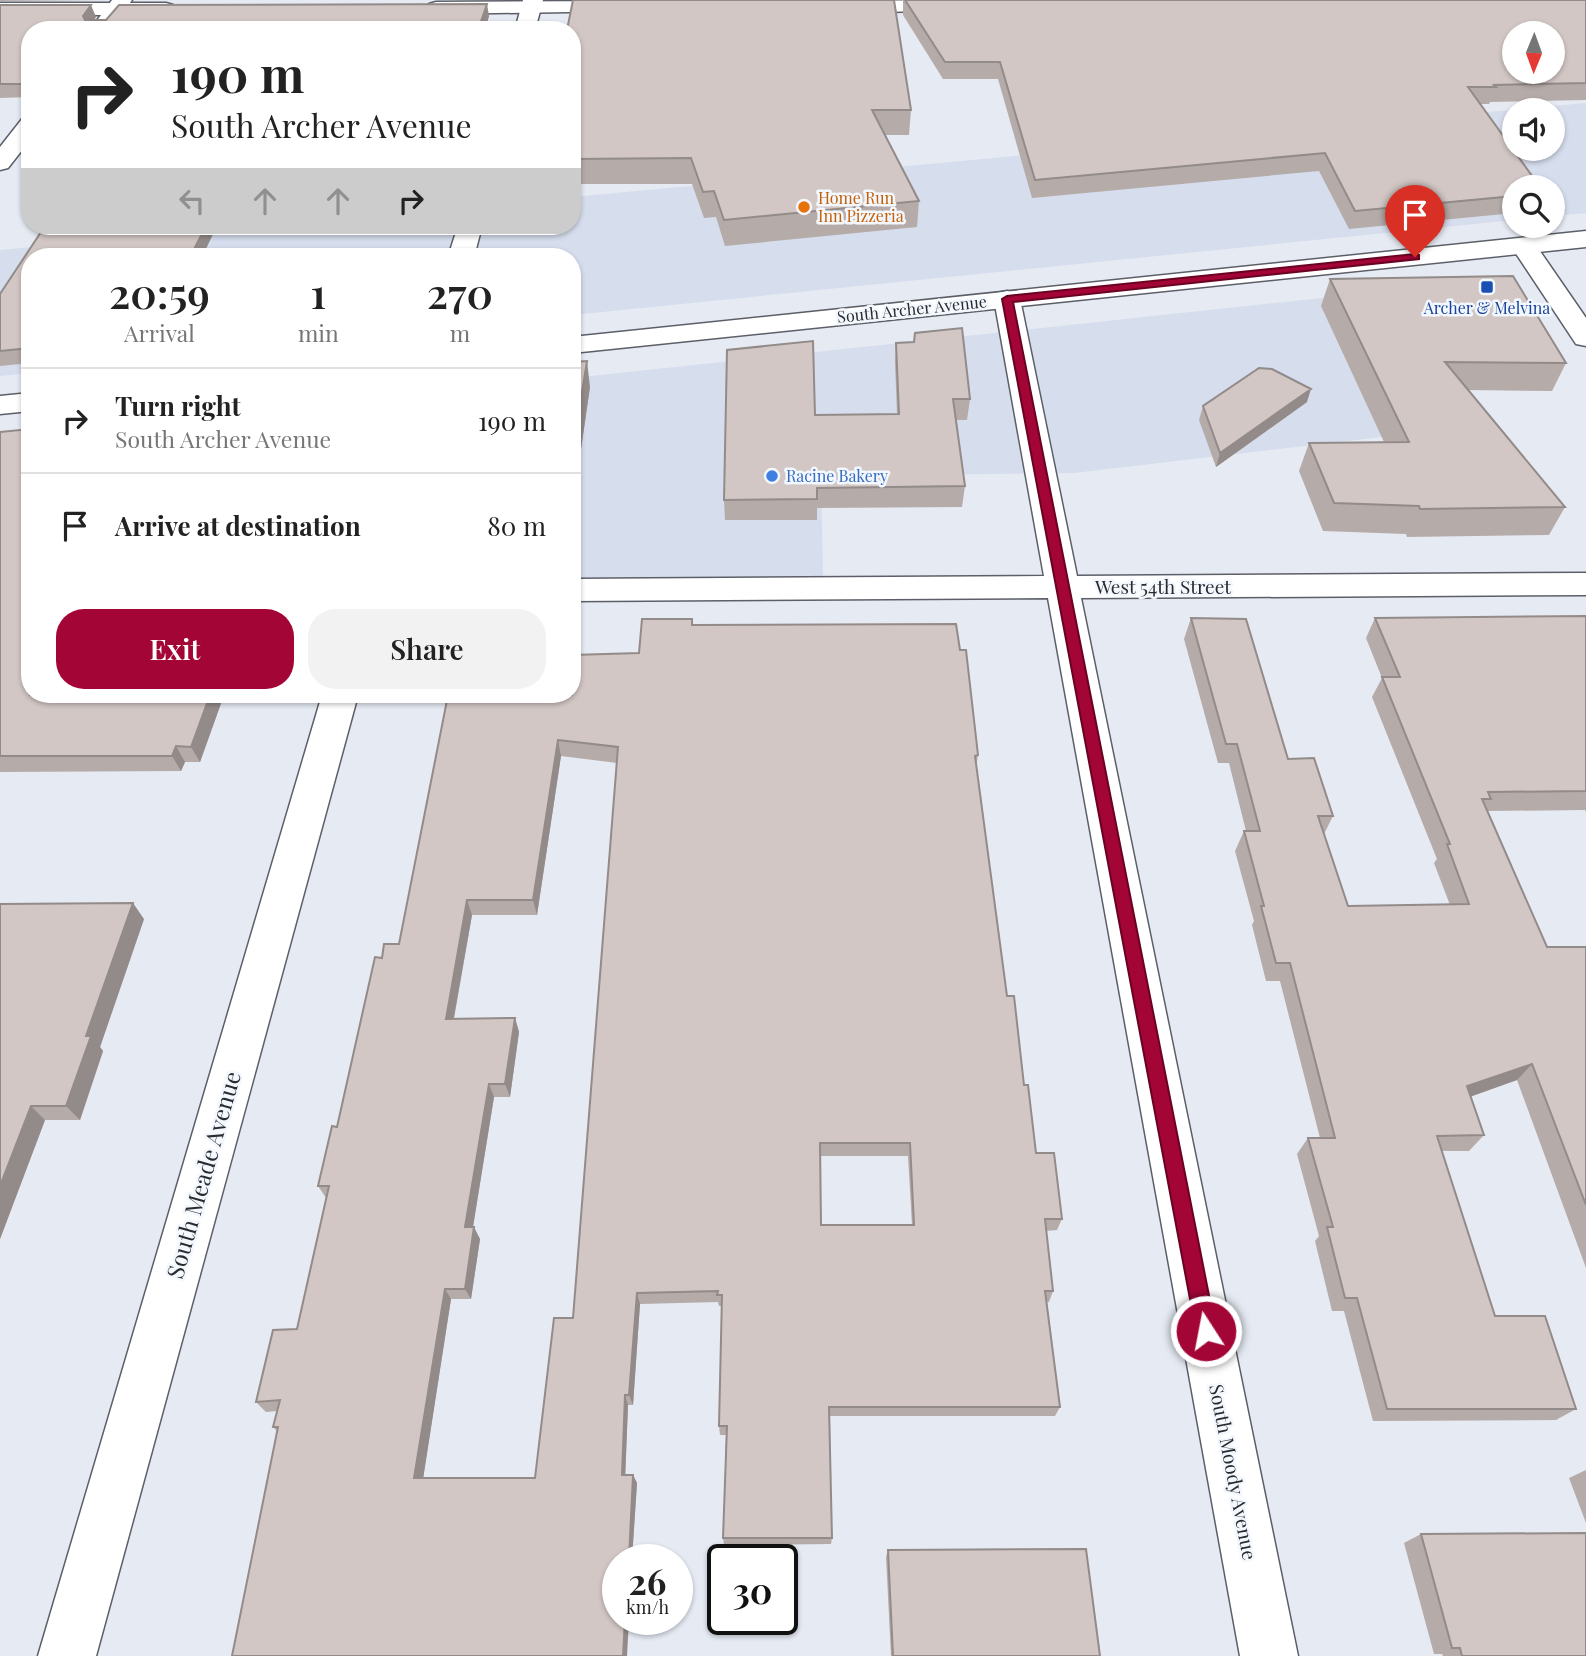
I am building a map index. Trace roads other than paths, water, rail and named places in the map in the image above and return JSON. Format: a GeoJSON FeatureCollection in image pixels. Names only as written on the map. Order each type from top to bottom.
{"type":"FeatureCollection","features":[{"type":"Feature","properties":{"kind":"street"},"geometry":{"type":"LineString","coordinates":[[819,7],[949,3],[975,6]]}},
{"type":"Feature","properties":{"kind":"street"},"geometry":{"type":"LineString","coordinates":[[527,21],[532,4]]}},
{"type":"Feature","properties":{"kind":"street"},"geometry":{"type":"LineString","coordinates":[[416,8],[532,4],[639,7]]}},
{"type":"Feature","properties":{"kind":"street"},"geometry":{"type":"LineString","coordinates":[[107,21],[119,5]]}},
{"type":"Feature","properties":{"kind":"street"},"geometry":{"type":"LineString","coordinates":[[0,9],[119,5],[182,9]]}},
{"type":"Feature","properties":{"kind":"street"},"geometry":{"type":"LineString","coordinates":[[0,163],[21,136]]}},
{"type":"Feature","properties":{"kind":"street","name":"South Archer Avenue"},"geometry":{"type":"LineString","coordinates":[[581,344],[1586,239]]}},
{"type":"Feature","properties":{"kind":"street"},"geometry":{"type":"LineString","coordinates":[[1524,246],[1586,338]]}},
{"type":"Feature","properties":{"kind":"street","name":"South Moody Avenue"},"geometry":{"type":"LineString","coordinates":[[1007,299],[1269,1656]]}},
{"type":"Feature","properties":{"kind":"street"},"geometry":{"type":"LineString","coordinates":[[0,405],[21,403]]}},
{"type":"Feature","properties":{"kind":"street","name":"West 54th Street"},"geometry":{"type":"LineString","coordinates":[[581,590],[1586,584]]}},
{"type":"Feature","properties":{"kind":"street","name":"South Meade Avenue"},"geometry":{"type":"LineString","coordinates":[[67,1656],[338,703]]}},
{"type":"Feature","properties":{"kind":"place","name":"Home Run Inn Pizzeria"},"geometry":{"type":"Point","coordinates":[804,207]}},
{"type":"Feature","properties":{"kind":"place","name":"Archer & Melvina"},"geometry":{"type":"Point","coordinates":[1487,287]}},
{"type":"Feature","properties":{"kind":"place","name":"Racine Bakery"},"geometry":{"type":"Point","coordinates":[772,476]}}]}
